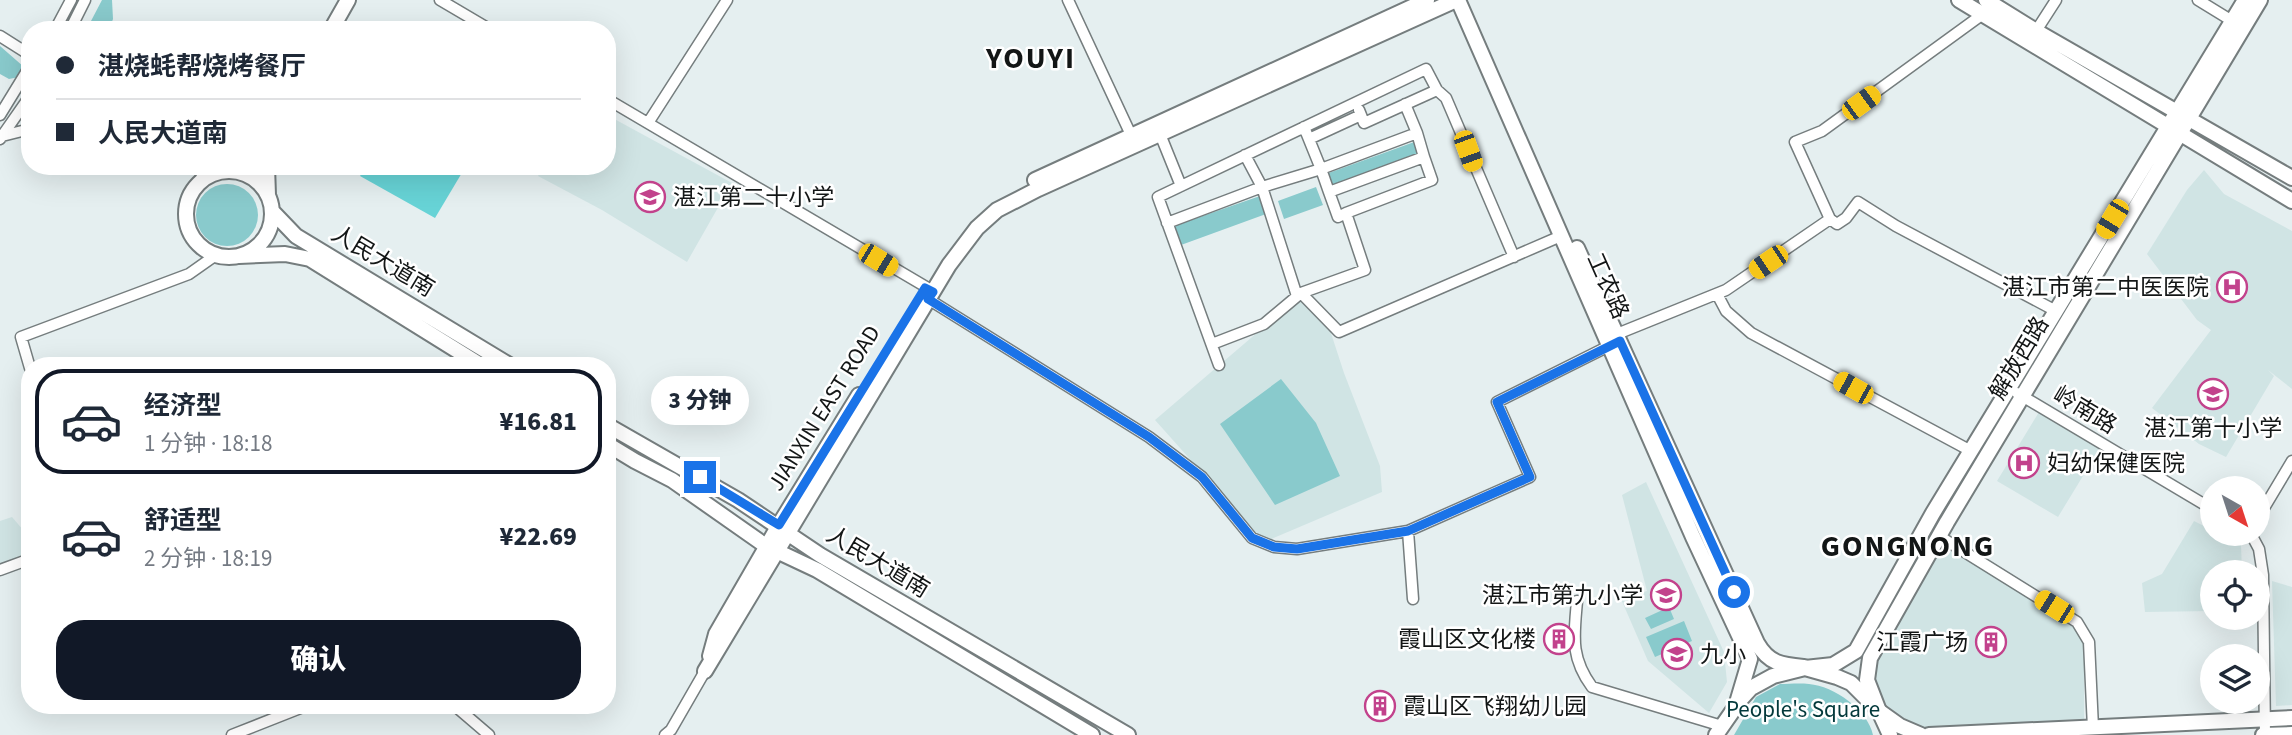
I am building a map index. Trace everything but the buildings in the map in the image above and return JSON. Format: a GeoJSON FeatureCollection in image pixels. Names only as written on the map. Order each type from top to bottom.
{"type":"FeatureCollection","features":[{"type":"Feature","properties":{"kind":"street"},"geometry":{"type":"LineString","coordinates":[[60,21],[71,0]]}},
{"type":"Feature","properties":{"kind":"street"},"geometry":{"type":"LineString","coordinates":[[76,21],[85,0]]}},
{"type":"Feature","properties":{"kind":"street"},"geometry":{"type":"LineString","coordinates":[[336,21],[348,0]]}},
{"type":"Feature","properties":{"kind":"street"},"geometry":{"type":"LineString","coordinates":[[440,0],[476,21]]}},
{"type":"Feature","properties":{"kind":"street"},"geometry":{"type":"LineString","coordinates":[[648,123],[727,0]]}},
{"type":"Feature","properties":{"kind":"street"},"geometry":{"type":"LineString","coordinates":[[1068,0],[1130,135]]}},
{"type":"Feature","properties":{"kind":"street","name":"JIANXIN EAST ROAD"},"geometry":{"type":"LineString","coordinates":[[705,671],[716,634],[772,549],[974,221],[994,204],[1033,181],[1427,0]]}},
{"type":"Feature","properties":{"kind":"street"},"geometry":{"type":"LineString","coordinates":[[1959,0],[1984,7],[2036,31],[2292,178]]}},
{"type":"Feature","properties":{"kind":"street"},"geometry":{"type":"LineString","coordinates":[[2036,31],[2056,0]]}},
{"type":"Feature","properties":{"kind":"street"},"geometry":{"type":"LineString","coordinates":[[2198,0],[2228,19]]}},
{"type":"Feature","properties":{"kind":"street","name":"解放西路"},"geometry":{"type":"LineString","coordinates":[[1890,735],[1867,680],[1870,658],[2023,396],[2183,115],[2245,0]]}},
{"type":"Feature","properties":{"kind":"street","name":"解放西路"},"geometry":{"type":"LineString","coordinates":[[2183,115],[2260,0]]}},
{"type":"Feature","properties":{"kind":"street","name":"JIANXIN EAST ROAD"},"geometry":{"type":"LineString","coordinates":[[928,293],[977,228],[998,210],[1038,189],[1456,1]]}},
{"type":"Feature","properties":{"kind":"street","name":"工农路"},"geometry":{"type":"LineString","coordinates":[[1456,1],[1561,236],[1615,340],[1693,537],[1750,659],[1725,721]]}},
{"type":"Feature","properties":{"kind":"street","name":"工农路"},"geometry":{"type":"LineString","coordinates":[[1456,1],[1762,653],[1778,665],[1805,668]]}},
{"type":"Feature","properties":{"kind":"street"},"geometry":{"type":"LineString","coordinates":[[1984,7],[2174,130],[2292,201]]}},
{"type":"Feature","properties":{"kind":"street"},"geometry":{"type":"LineString","coordinates":[[1984,7],[1822,131],[1795,142],[1830,219],[1837,224],[1846,218],[1858,202],[1896,226],[2056,311]]}},
{"type":"Feature","properties":{"kind":"street"},"geometry":{"type":"LineString","coordinates":[[0,36],[21,49]]}},
{"type":"Feature","properties":{"kind":"street"},"geometry":{"type":"LineString","coordinates":[[1219,365],[1158,197],[1426,69],[1437,90],[1446,98],[1514,257]]}},
{"type":"Feature","properties":{"kind":"street"},"geometry":{"type":"LineString","coordinates":[[0,115],[21,80]]}},
{"type":"Feature","properties":{"kind":"street"},"geometry":{"type":"LineString","coordinates":[[1356,102],[1364,122],[1437,90]]}},
{"type":"Feature","properties":{"kind":"street"},"geometry":{"type":"LineString","coordinates":[[12,94],[21,98]]}},
{"type":"Feature","properties":{"kind":"street"},"geometry":{"type":"LineString","coordinates":[[616,104],[928,293],[1149,437],[1202,477],[1252,538],[1274,547],[1297,549],[1408,531],[1530,477],[1497,402],[1615,340],[1726,290],[1830,219]]}},
{"type":"Feature","properties":{"kind":"street"},"geometry":{"type":"LineString","coordinates":[[1304,127],[1338,217],[1432,180],[1405,104]]}},
{"type":"Feature","properties":{"kind":"street"},"geometry":{"type":"LineString","coordinates":[[1,138],[21,111]]}},
{"type":"Feature","properties":{"kind":"street"},"geometry":{"type":"LineString","coordinates":[[1309,139],[1360,115]]}},
{"type":"Feature","properties":{"kind":"street","name":"解放西路"},"geometry":{"type":"LineString","coordinates":[[1725,721],[1751,688],[1773,676],[1833,665],[1856,651],[1933,513],[2009,388],[2174,130]]}},
{"type":"Feature","properties":{"kind":"street"},"geometry":{"type":"LineString","coordinates":[[1,138],[21,132]]}},
{"type":"Feature","properties":{"kind":"street"},"geometry":{"type":"LineString","coordinates":[[1167,223],[1417,133]]}},
{"type":"Feature","properties":{"kind":"street"},"geometry":{"type":"LineString","coordinates":[[1160,134],[1181,186]]}},
{"type":"Feature","properties":{"kind":"street"},"geometry":{"type":"LineString","coordinates":[[1245,155],[1262,187],[1299,295],[1339,332],[1561,236]]}},
{"type":"Feature","properties":{"kind":"street"},"geometry":{"type":"LineString","coordinates":[[1329,192],[1424,156]]}},
{"type":"Feature","properties":{"kind":"street"},"geometry":{"type":"LineString","coordinates":[[220,175],[210,176],[195,188],[188,200],[186,214],[187,227],[194,239],[203,249],[216,256],[239,256],[260,244],[271,223],[267,175]]}},
{"type":"Feature","properties":{"kind":"street"},"geometry":{"type":"LineString","coordinates":[[245,175],[252,178],[268,196]]}},
{"type":"Feature","properties":{"kind":"street","name":"人民大道南"},"geometry":{"type":"LineString","coordinates":[[272,211],[296,236],[496,357]]}},
{"type":"Feature","properties":{"kind":"street"},"geometry":{"type":"LineString","coordinates":[[1212,344],[1264,324],[1299,295],[1365,270],[1346,213]]}},
{"type":"Feature","properties":{"kind":"street","name":"人民大道南"},"geometry":{"type":"LineString","coordinates":[[239,256],[285,254],[310,259],[468,357]]}},
{"type":"Feature","properties":{"kind":"street"},"geometry":{"type":"LineString","coordinates":[[26,357],[20,337],[190,274],[216,256]]}},
{"type":"Feature","properties":{"kind":"street"},"geometry":{"type":"LineString","coordinates":[[1717,294],[1726,311],[1751,333],[1971,451]]}},
{"type":"Feature","properties":{"kind":"street","name":"岭南路"},"geometry":{"type":"LineString","coordinates":[[2009,388],[2200,502]]}},
{"type":"Feature","properties":{"kind":"street","name":"人民大道南"},"geometry":{"type":"LineString","coordinates":[[616,430],[783,528],[820,555],[1128,735]]}},
{"type":"Feature","properties":{"kind":"street","name":"人民大道南"},"geometry":{"type":"LineString","coordinates":[[616,449],[672,480],[772,549],[817,570],[1092,735]]}},
{"type":"Feature","properties":{"kind":"street"},"geometry":{"type":"LineString","coordinates":[[2270,498],[2292,461]]}},
{"type":"Feature","properties":{"kind":"street"},"geometry":{"type":"LineString","coordinates":[[1408,531],[1413,599]]}},
{"type":"Feature","properties":{"kind":"street"},"geometry":{"type":"LineString","coordinates":[[1939,536],[2077,622],[2089,642],[2093,728]]}},
{"type":"Feature","properties":{"kind":"street"},"geometry":{"type":"LineString","coordinates":[[2257,546],[2263,575],[2264,735],[2292,734]]}},
{"type":"Feature","properties":{"kind":"street"},"geometry":{"type":"LineString","coordinates":[[0,570],[21,562]]}},
{"type":"Feature","properties":{"kind":"street"},"geometry":{"type":"LineString","coordinates":[[1577,601],[1574,644],[1576,659],[1592,687],[1725,721]]}},
{"type":"Feature","properties":{"kind":"street"},"geometry":{"type":"LineString","coordinates":[[1805,668],[1851,683],[1879,711],[1900,726],[1921,735]]}},
{"type":"Feature","properties":{"kind":"street"},"geometry":{"type":"LineString","coordinates":[[665,735],[671,730],[705,671]]}},
{"type":"Feature","properties":{"kind":"street"},"geometry":{"type":"LineString","coordinates":[[232,735],[285,714]]}},
{"type":"Feature","properties":{"kind":"street"},"geometry":{"type":"LineString","coordinates":[[464,714],[489,735]]}},
{"type":"Feature","properties":{"kind":"street"},"geometry":{"type":"LineString","coordinates":[[1929,735],[2292,718]]}},
{"type":"Feature","properties":{"kind":"shaded area","name":"湛江第二十小学"},"geometry":{"type":"Polygon","coordinates":[[[616,120],[732,183],[687,262],[602,210],[538,176],[616,175],[616,120]]]}},
{"type":"Feature","properties":{"kind":"shaded area","name":"湛江市第二中医医院"},"geometry":{"type":"Polygon","coordinates":[[[2204,170],[2224,194],[2292,231],[2292,389],[2268,370],[2274,376],[2226,457],[2199,444],[2152,408],[2211,330],[2197,320],[2147,254],[2187,190],[2204,170]]]}},
{"type":"Feature","properties":{"kind":"shaded area"},"geometry":{"type":"Polygon","coordinates":[[[361,175],[461,175],[435,218],[361,175]]]}},
{"type":"Feature","properties":{"kind":"shaded area"},"geometry":{"type":"Polygon","coordinates":[[[1300,296],[1329,327],[1380,466],[1382,492],[1264,542],[1155,420],[1300,296]]]}},
{"type":"Feature","properties":{"kind":"shaded area"},"geometry":{"type":"Polygon","coordinates":[[[2039,412],[2100,448],[2058,517],[1997,481],[2039,412]]]}},
{"type":"Feature","properties":{"kind":"shaded area","name":"湛江市第九小学"},"geometry":{"type":"Polygon","coordinates":[[[1646,482],[1724,652],[1727,682],[1709,713],[1648,661],[1621,599],[1647,591],[1622,495],[1646,482]]]}},
{"type":"Feature","properties":{"kind":"shaded area"},"geometry":{"type":"Polygon","coordinates":[[[12,517],[21,528],[21,560],[0,567],[0,521],[12,517]]]}},
{"type":"Feature","properties":{"kind":"shaded area"},"geometry":{"type":"Polygon","coordinates":[[[2194,521],[2200,524],[2200,546],[2241,546],[2242,560],[2200,560],[2200,611],[2145,612],[2142,583],[2162,574],[2194,521]]]}},
{"type":"Feature","properties":{"kind":"shaded area","name":"江霞广场"},"geometry":{"type":"Polygon","coordinates":[[[1942,543],[2074,623],[2084,643],[2084,721],[1926,728],[1901,721],[1882,708],[1873,680],[1875,662],[1942,543]]]}},
{"type":"Feature","properties":{"kind":"shaded area"},"geometry":{"type":"Polygon","coordinates":[[[2272,581],[2292,587],[2292,705],[2276,706],[2272,581]]]}},
{"type":"Feature","properties":{"kind":"green space"},"geometry":{"type":"Polygon","coordinates":[[[102,0],[112,0],[112,21],[91,21],[102,0]]]}},
{"type":"Feature","properties":{"kind":"green space"},"geometry":{"type":"Polygon","coordinates":[[[0,46],[21,64],[21,73],[19,77],[9,79],[0,74],[0,46]]]}},
{"type":"Feature","properties":{"kind":"green space"},"geometry":{"type":"Polygon","coordinates":[[[1417,141],[1422,155],[1331,188],[1326,174],[1417,141]]]}},
{"type":"Feature","properties":{"kind":"green space"},"geometry":{"type":"Polygon","coordinates":[[[227,184],[239,186],[249,193],[256,203],[256,227],[249,237],[239,244],[227,246],[215,244],[205,237],[198,227],[196,215],[198,203],[205,193],[215,186],[227,184]]]}},
{"type":"Feature","properties":{"kind":"green space"},"geometry":{"type":"Polygon","coordinates":[[[1316,187],[1323,205],[1284,219],[1278,201],[1316,187]]]}},
{"type":"Feature","properties":{"kind":"green space"},"geometry":{"type":"Polygon","coordinates":[[[1260,196],[1266,214],[1181,245],[1174,226],[1260,196]]]}},
{"type":"Feature","properties":{"kind":"green space"},"geometry":{"type":"Polygon","coordinates":[[[1281,379],[1316,423],[1340,476],[1275,505],[1220,424],[1281,379]]]}},
{"type":"Feature","properties":{"kind":"green space"},"geometry":{"type":"Polygon","coordinates":[[[1669,607],[1674,619],[1651,629],[1645,618],[1669,607]]]}},
{"type":"Feature","properties":{"kind":"green space"},"geometry":{"type":"Polygon","coordinates":[[[1684,621],[1692,641],[1655,657],[1646,637],[1684,621]]]}},
{"type":"Feature","properties":{"kind":"green space","name":"People's Square"},"geometry":{"type":"Polygon","coordinates":[[[1780,684],[1809,684],[1839,694],[1857,708],[1873,735],[1734,735],[1756,697],[1780,684]]]}},
{"type":"Feature","properties":{"kind":"place","name":"湛江第二十小学"},"geometry":{"type":"Point","coordinates":[650,197]}},
{"type":"Feature","properties":{"kind":"place","name":"湛江市第二中医医院"},"geometry":{"type":"Point","coordinates":[2232,287]}},
{"type":"Feature","properties":{"kind":"place","name":"湛江第十小学"},"geometry":{"type":"Point","coordinates":[2213,394]}},
{"type":"Feature","properties":{"kind":"place","name":"妇幼保健医院"},"geometry":{"type":"Point","coordinates":[2024,463]}},
{"type":"Feature","properties":{"kind":"place","name":"湛江市第九小学"},"geometry":{"type":"Point","coordinates":[1666,595]}},
{"type":"Feature","properties":{"kind":"place","name":"霞山区文化楼"},"geometry":{"type":"Point","coordinates":[1559,639]}},
{"type":"Feature","properties":{"kind":"place","name":"江霞广场"},"geometry":{"type":"Point","coordinates":[1991,642]}},
{"type":"Feature","properties":{"kind":"place","name":"九小"},"geometry":{"type":"Point","coordinates":[1677,654]}},
{"type":"Feature","properties":{"kind":"place","name":"霞山区飞翔幼儿园"},"geometry":{"type":"Point","coordinates":[1380,706]}},
{"type":"Feature","properties":{"kind":"district","name":"YOUYI"},"geometry":{"type":"Point","coordinates":[1031,58]}},
{"type":"Feature","properties":{"kind":"district","name":"GONGNONG"},"geometry":{"type":"Point","coordinates":[1908,546]}},
{"type":"Feature","properties":{"kind":"route"},"geometry":{"type":"LineString","coordinates":[[700,477],[779,525],[925,288],[933,292],[928,299],[1149,437],[1202,477],[1252,538],[1274,547],[1297,549],[1408,531],[1530,477],[1497,402],[1620,341],[1734,592]]}}]}
